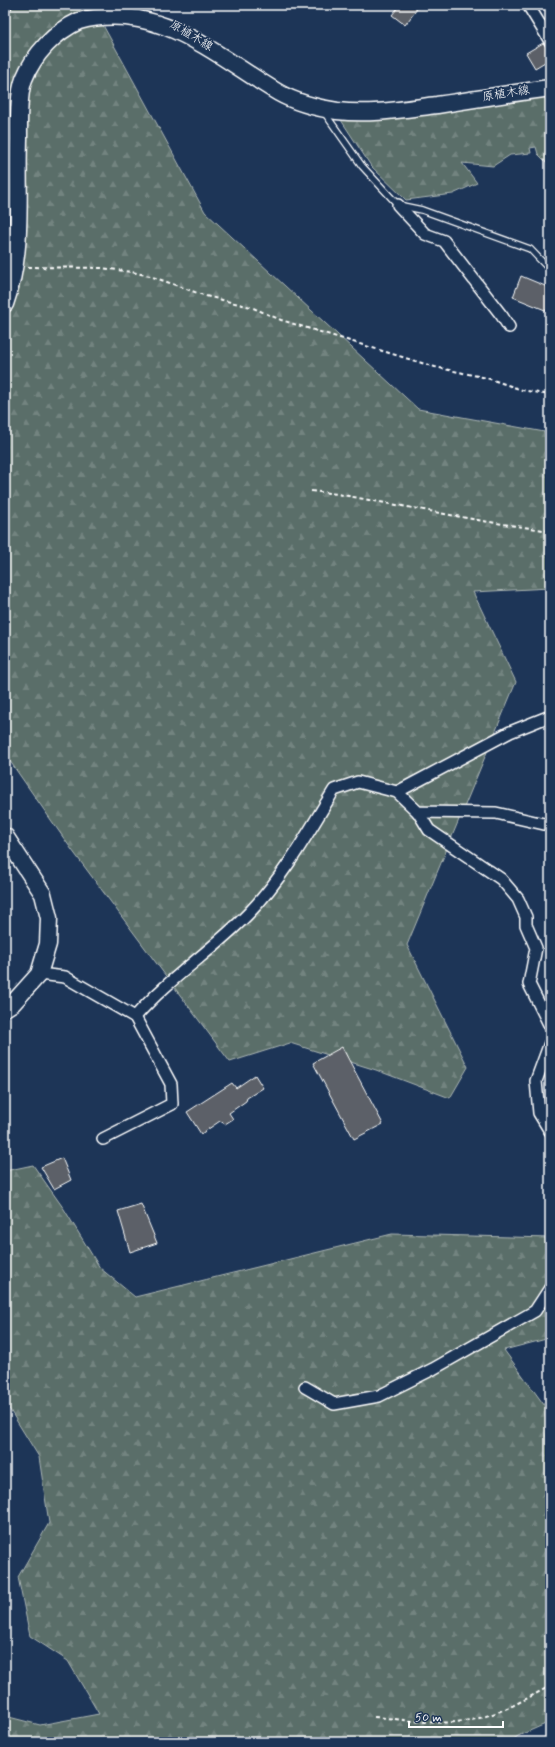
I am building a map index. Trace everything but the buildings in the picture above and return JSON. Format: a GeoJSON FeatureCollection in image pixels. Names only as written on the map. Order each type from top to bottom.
{"type":"FeatureCollection","features":[{"type":"Feature","properties":{"kind":"main road","name":"原植木線"},"geometry":{"type":"LineString","coordinates":[[5,304],[15,267],[19,224],[19,114],[24,79],[36,59],[55,35],[93,15],[119,8],[169,22],[280,94],[306,104],[335,111],[367,113],[405,109],[550,88]]}},
{"type":"Feature","properties":{"kind":"main road"},"geometry":{"type":"LineString","coordinates":[[5,836],[43,894],[49,918],[48,944],[39,974],[13,1003],[5,1008]]}},
{"type":"Feature","properties":{"kind":"street"},"geometry":{"type":"LineString","coordinates":[[528,5],[550,41]]}},
{"type":"Feature","properties":{"kind":"street"},"geometry":{"type":"LineString","coordinates":[[398,205],[425,234],[444,241],[509,327]]}},
{"type":"Feature","properties":{"kind":"street"},"geometry":{"type":"LineString","coordinates":[[397,792],[510,732],[550,716]]}},
{"type":"Feature","properties":{"kind":"street"},"geometry":{"type":"LineString","coordinates":[[135,1017],[152,997],[224,937],[249,913],[284,872],[334,790],[358,782],[397,792],[418,812],[428,830],[501,879],[518,899],[526,917],[526,925],[536,948],[529,984],[550,1026]]}},
{"type":"Feature","properties":{"kind":"street"},"geometry":{"type":"LineString","coordinates":[[418,812],[496,813],[544,824]]}},
{"type":"Feature","properties":{"kind":"street"},"geometry":{"type":"LineString","coordinates":[[39,974],[65,977],[135,1017],[171,1084],[172,1104],[103,1139]]}},
{"type":"Feature","properties":{"kind":"street"},"geometry":{"type":"LineString","coordinates":[[550,1043],[536,1081],[540,1113],[550,1131]]}},
{"type":"Feature","properties":{"kind":"street"},"geometry":{"type":"LineString","coordinates":[[305,1387],[334,1404],[379,1396],[535,1311],[550,1288]]}},
{"type":"Feature","properties":{"kind":"lane"},"geometry":{"type":"LineString","coordinates":[[321,107],[362,166],[398,205],[422,210],[530,249],[550,270]]}},
{"type":"Feature","properties":{"kind":"path"},"geometry":{"type":"LineString","coordinates":[[15,267],[102,268],[150,276],[206,296],[251,307],[281,320],[435,367],[487,378],[522,390],[550,395]]}},
{"type":"Feature","properties":{"kind":"path"},"geometry":{"type":"LineString","coordinates":[[311,491],[337,494],[484,521],[550,531]]}},
{"type":"Feature","properties":{"kind":"path"},"geometry":{"type":"LineString","coordinates":[[374,1717],[426,1722],[470,1721],[497,1713],[550,1686]]}},
{"type":"Feature","properties":{"kind":"green space"},"geometry":{"type":"Polygon","coordinates":[[[5,5],[92,5],[205,212],[418,409],[550,433],[550,588],[473,592],[516,682],[407,945],[468,1067],[450,1098],[376,1070],[290,1043],[230,1062],[72,850],[5,754],[5,5]]]}},
{"type":"Feature","properties":{"kind":"green space"},"geometry":{"type":"Polygon","coordinates":[[[550,90],[550,166],[538,154],[536,147],[530,148],[531,153],[510,155],[493,166],[462,163],[477,183],[453,194],[406,200],[371,166],[341,120],[550,90]]]}},
{"type":"Feature","properties":{"kind":"green space"},"geometry":{"type":"Polygon","coordinates":[[[33,1165],[64,1209],[100,1268],[135,1297],[392,1234],[550,1238],[550,1338],[504,1350],[550,1413],[550,1722],[518,1736],[510,1742],[5,1742],[5,1716],[40,1725],[99,1714],[68,1661],[30,1636],[18,1577],[49,1523],[39,1457],[5,1402],[9,1386],[5,1375],[5,1171],[33,1165]]]}}]}
